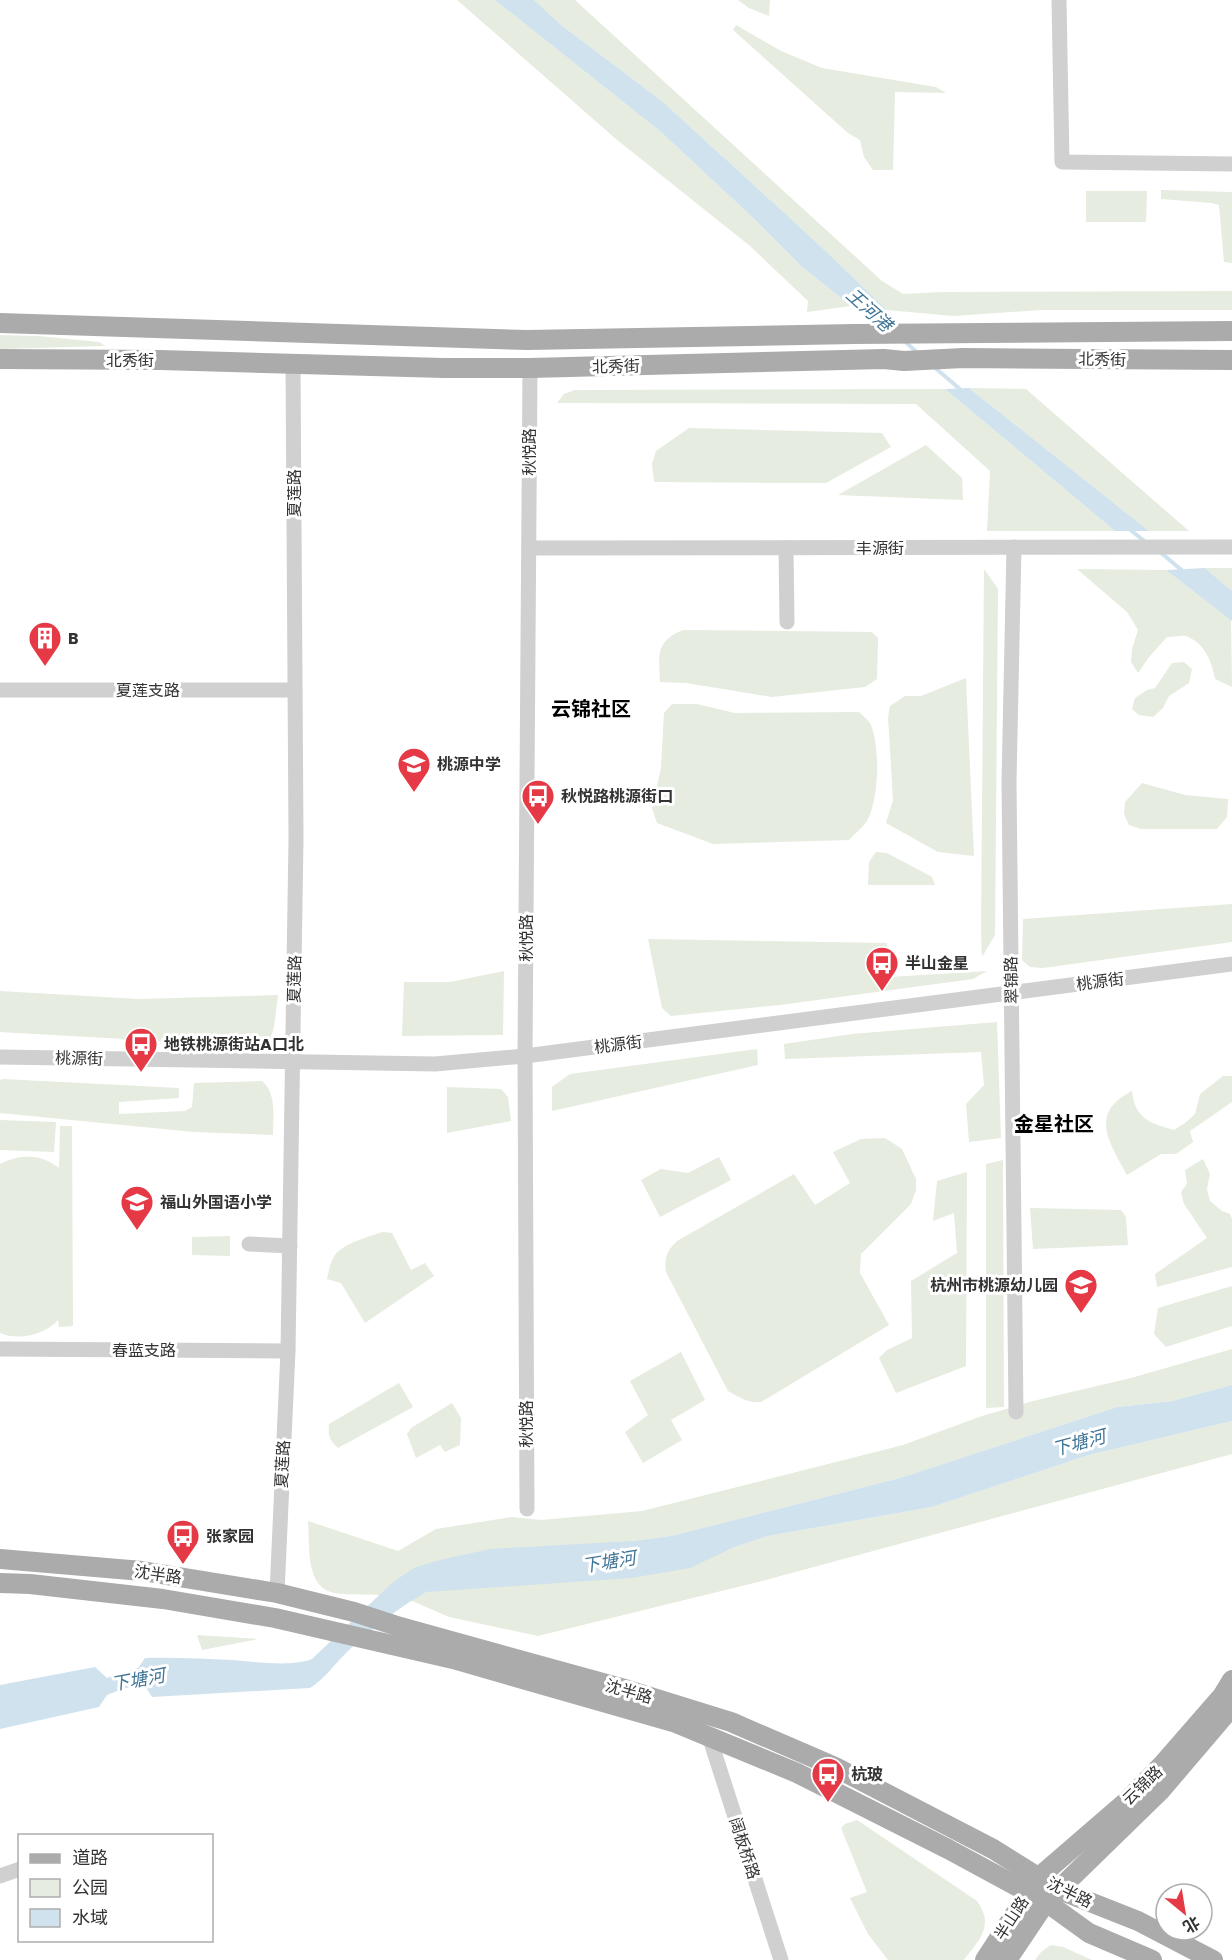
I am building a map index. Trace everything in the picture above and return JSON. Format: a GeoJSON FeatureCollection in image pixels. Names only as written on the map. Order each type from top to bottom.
{"type":"FeatureCollection","features":[{"type":"Feature","properties":{"kind":"main road","name":"北秀街"},"geometry":{"type":"LineString","coordinates":[[0,323],[527,340],[877,334],[1232,332]]}},
{"type":"Feature","properties":{"kind":"main road","name":"北秀街"},"geometry":{"type":"LineString","coordinates":[[0,359],[160,360],[444,368],[530,368],[872,359],[904,361],[963,358],[1232,360]]}},
{"type":"Feature","properties":{"kind":"main road","name":"沈半路"},"geometry":{"type":"LineString","coordinates":[[0,1559],[142,1571],[277,1593],[354,1612],[628,1690],[731,1722],[835,1767],[993,1849],[1034,1884],[1051,1895],[1089,1933],[1152,1960]]}},
{"type":"Feature","properties":{"kind":"main road","name":"沈半路"},"geometry":{"type":"LineString","coordinates":[[0,1583],[30,1584],[163,1599],[275,1618],[453,1659],[658,1717],[797,1773],[948,1849],[1034,1884]]}},
{"type":"Feature","properties":{"kind":"main road","name":"云锦路"},"geometry":{"type":"LineString","coordinates":[[1034,1884],[1127,1801],[1162,1765],[1224,1695],[1232,1680]]}},
{"type":"Feature","properties":{"kind":"main road","name":"云锦路"},"geometry":{"type":"LineString","coordinates":[[1051,1895],[1161,1790],[1232,1704]]}},
{"type":"Feature","properties":{"kind":"main road","name":"半山路"},"geometry":{"type":"LineString","coordinates":[[985,1960],[1034,1884]]}},
{"type":"Feature","properties":{"kind":"main road","name":"沈半路"},"geometry":{"type":"LineString","coordinates":[[1051,1895],[1138,1921],[1213,1960]]}},
{"type":"Feature","properties":{"kind":"main road","name":"半山路"},"geometry":{"type":"LineString","coordinates":[[1007,1960],[1051,1895]]}},
{"type":"Feature","properties":{"kind":"street"},"geometry":{"type":"LineString","coordinates":[[1059,0],[1062,162],[1232,164]]}},
{"type":"Feature","properties":{"kind":"street","name":"夏莲路"},"geometry":{"type":"LineString","coordinates":[[277,1593],[288,1351],[296,829],[293,363]]}},
{"type":"Feature","properties":{"kind":"street","name":"秋悦路"},"geometry":{"type":"LineString","coordinates":[[527,1509],[525,1056],[530,368]]}},
{"type":"Feature","properties":{"kind":"street","name":"翠锦路"},"geometry":{"type":"LineString","coordinates":[[1014,547],[1009,782],[1016,1412]]}},
{"type":"Feature","properties":{"kind":"street","name":"丰源街"},"geometry":{"type":"LineString","coordinates":[[529,548],[1232,547]]}},
{"type":"Feature","properties":{"kind":"street"},"geometry":{"type":"LineString","coordinates":[[786,548],[787,622]]}},
{"type":"Feature","properties":{"kind":"street","name":"夏莲支路"},"geometry":{"type":"LineString","coordinates":[[0,690],[295,690]]}},
{"type":"Feature","properties":{"kind":"street","name":"桃源街"},"geometry":{"type":"LineString","coordinates":[[0,1057],[435,1064],[525,1056],[1232,964]]}},
{"type":"Feature","properties":{"kind":"street"},"geometry":{"type":"LineString","coordinates":[[249,1244],[290,1246]]}},
{"type":"Feature","properties":{"kind":"street","name":"春蓝支路"},"geometry":{"type":"LineString","coordinates":[[0,1349],[288,1351]]}},
{"type":"Feature","properties":{"kind":"street","name":"阔板桥路"},"geometry":{"type":"LineString","coordinates":[[709,1737],[781,1960]]}},
{"type":"Feature","properties":{"kind":"street"},"geometry":{"type":"LineString","coordinates":[[0,1876],[18,1870]]}},
{"type":"Feature","properties":{"kind":"green space"},"geometry":{"type":"Polygon","coordinates":[[[457,0],[495,0],[661,132],[801,266],[851,306],[807,312],[808,301],[750,246],[616,139],[457,0]]]}},
{"type":"Feature","properties":{"kind":"green space"},"geometry":{"type":"Polygon","coordinates":[[[534,0],[575,0],[882,281],[903,294],[1232,291],[1232,310],[1041,310],[954,316],[887,310],[663,102],[560,24],[534,0]]]}},
{"type":"Feature","properties":{"kind":"green space"},"geometry":{"type":"Polygon","coordinates":[[[738,0],[770,0],[769,16],[749,8],[738,0]]]}},
{"type":"Feature","properties":{"kind":"green space"},"geometry":{"type":"Polygon","coordinates":[[[736,25],[781,51],[822,68],[936,87],[946,93],[895,92],[893,170],[873,170],[864,157],[860,140],[848,133],[733,30],[736,25]]]}},
{"type":"Feature","properties":{"kind":"green space"},"geometry":{"type":"Polygon","coordinates":[[[1161,190],[1232,192],[1232,263],[1224,262],[1219,205],[1161,199],[1161,190]]]}},
{"type":"Feature","properties":{"kind":"green space"},"geometry":{"type":"Polygon","coordinates":[[[1086,191],[1147,191],[1146,222],[1086,222],[1086,191]]]}},
{"type":"Feature","properties":{"kind":"green space"},"geometry":{"type":"Polygon","coordinates":[[[0,335],[99,342],[105,346],[0,349],[0,335]]]}},
{"type":"Feature","properties":{"kind":"green space"},"geometry":{"type":"Polygon","coordinates":[[[969,388],[1026,389],[1189,531],[1149,531],[969,388]]]}},
{"type":"Feature","properties":{"kind":"green space"},"geometry":{"type":"Polygon","coordinates":[[[945,389],[1115,531],[987,531],[990,471],[916,404],[557,403],[564,394],[575,390],[945,389]]]}},
{"type":"Feature","properties":{"kind":"green space"},"geometry":{"type":"Polygon","coordinates":[[[689,428],[882,433],[891,447],[826,483],[654,482],[652,464],[656,451],[689,428]]]}},
{"type":"Feature","properties":{"kind":"green space"},"geometry":{"type":"Polygon","coordinates":[[[926,445],[962,478],[963,500],[838,495],[926,445]]]}},
{"type":"Feature","properties":{"kind":"green space"},"geometry":{"type":"Polygon","coordinates":[[[1205,568],[1232,568],[1232,591],[1205,568]]]}},
{"type":"Feature","properties":{"kind":"green space"},"geometry":{"type":"Polygon","coordinates":[[[984,569],[998,589],[995,935],[982,957],[981,933],[984,569]]]}},
{"type":"Feature","properties":{"kind":"green space"},"geometry":{"type":"Polygon","coordinates":[[[1077,569],[1166,570],[1231,620],[1232,687],[1215,679],[1212,666],[1203,648],[1186,636],[1167,637],[1138,673],[1131,662],[1132,649],[1138,630],[1127,612],[1077,569]]]}},
{"type":"Feature","properties":{"kind":"green space"},"geometry":{"type":"Polygon","coordinates":[[[683,630],[872,632],[878,638],[877,679],[865,687],[772,697],[686,683],[660,682],[659,657],[663,644],[674,634],[683,630]]]}},
{"type":"Feature","properties":{"kind":"green space"},"geometry":{"type":"Polygon","coordinates":[[[1184,662],[1192,669],[1189,683],[1169,696],[1163,708],[1153,717],[1139,715],[1132,709],[1135,698],[1155,688],[1172,663],[1184,662]]]}},
{"type":"Feature","properties":{"kind":"green space"},"geometry":{"type":"Polygon","coordinates":[[[966,678],[974,856],[938,852],[886,823],[893,800],[888,717],[890,706],[905,696],[921,696],[966,678]]]}},
{"type":"Feature","properties":{"kind":"green space"},"geometry":{"type":"Polygon","coordinates":[[[672,704],[697,704],[735,713],[859,712],[871,725],[877,759],[876,786],[872,810],[867,822],[849,840],[713,844],[657,823],[652,808],[661,768],[664,713],[672,704]]]}},
{"type":"Feature","properties":{"kind":"green space"},"geometry":{"type":"Polygon","coordinates":[[[1142,783],[1185,795],[1228,799],[1227,817],[1217,829],[1141,829],[1129,825],[1124,814],[1125,802],[1142,783]]]}},
{"type":"Feature","properties":{"kind":"green space"},"geometry":{"type":"Polygon","coordinates":[[[876,852],[887,853],[932,877],[935,885],[868,885],[869,862],[876,852]]]}},
{"type":"Feature","properties":{"kind":"green space"},"geometry":{"type":"Polygon","coordinates":[[[1232,904],[1232,942],[1043,968],[1030,967],[1022,960],[1023,919],[1232,904]]]}},
{"type":"Feature","properties":{"kind":"green space"},"geometry":{"type":"Polygon","coordinates":[[[648,939],[887,943],[889,977],[987,971],[973,979],[780,1005],[671,1016],[662,1008],[648,939]]]}},
{"type":"Feature","properties":{"kind":"green space"},"geometry":{"type":"Polygon","coordinates":[[[504,971],[503,1035],[402,1036],[404,982],[450,982],[504,971]]]}},
{"type":"Feature","properties":{"kind":"green space"},"geometry":{"type":"Polygon","coordinates":[[[0,991],[138,999],[278,995],[271,1037],[259,1042],[159,1041],[0,1032],[0,991]]]}},
{"type":"Feature","properties":{"kind":"green space"},"geometry":{"type":"Polygon","coordinates":[[[997,1022],[1001,1138],[969,1142],[966,1104],[984,1085],[981,1052],[785,1059],[784,1044],[852,1034],[997,1022]]]}},
{"type":"Feature","properties":{"kind":"green space"},"geometry":{"type":"Polygon","coordinates":[[[757,1049],[758,1065],[552,1111],[552,1087],[570,1074],[757,1049]]]}},
{"type":"Feature","properties":{"kind":"green space"},"geometry":{"type":"Polygon","coordinates":[[[1223,1076],[1232,1076],[1232,1102],[1190,1131],[1193,1142],[1176,1154],[1161,1154],[1127,1175],[1114,1151],[1107,1129],[1110,1109],[1118,1100],[1132,1091],[1136,1108],[1140,1114],[1151,1122],[1174,1130],[1195,1114],[1200,1094],[1223,1076]]]}},
{"type":"Feature","properties":{"kind":"green space"},"geometry":{"type":"Polygon","coordinates":[[[0,1080],[179,1088],[179,1098],[119,1102],[119,1114],[185,1111],[192,1107],[194,1083],[262,1081],[267,1086],[272,1099],[273,1135],[194,1132],[0,1113],[0,1080]]]}},
{"type":"Feature","properties":{"kind":"green space"},"geometry":{"type":"Polygon","coordinates":[[[447,1087],[501,1089],[508,1097],[511,1121],[447,1133],[447,1087]]]}},
{"type":"Feature","properties":{"kind":"green space"},"geometry":{"type":"Polygon","coordinates":[[[0,1120],[56,1122],[54,1152],[0,1150],[0,1120]]]}},
{"type":"Feature","properties":{"kind":"green space"},"geometry":{"type":"Polygon","coordinates":[[[60,1126],[72,1126],[73,1326],[59,1327],[58,1320],[39,1333],[23,1336],[7,1335],[0,1333],[0,1164],[16,1158],[31,1157],[45,1160],[59,1168],[60,1126]]]}},
{"type":"Feature","properties":{"kind":"green space"},"geometry":{"type":"Polygon","coordinates":[[[885,1138],[902,1149],[916,1179],[916,1190],[911,1204],[861,1254],[860,1273],[889,1325],[761,1402],[748,1401],[728,1391],[666,1272],[665,1263],[669,1252],[677,1241],[794,1174],[815,1205],[850,1183],[833,1152],[861,1139],[885,1138]]]}},
{"type":"Feature","properties":{"kind":"green space"},"geometry":{"type":"Polygon","coordinates":[[[719,1157],[731,1180],[660,1217],[641,1180],[661,1169],[688,1173],[719,1157]]]}},
{"type":"Feature","properties":{"kind":"green space"},"geometry":{"type":"Polygon","coordinates":[[[1203,1159],[1210,1174],[1207,1189],[1210,1201],[1222,1211],[1230,1214],[1232,1219],[1232,1267],[1157,1287],[1155,1274],[1207,1238],[1184,1204],[1181,1192],[1187,1184],[1185,1170],[1203,1159]]]}},
{"type":"Feature","properties":{"kind":"green space"},"geometry":{"type":"Polygon","coordinates":[[[1003,1160],[1004,1407],[986,1408],[986,1164],[1003,1160]]]}},
{"type":"Feature","properties":{"kind":"green space"},"geometry":{"type":"Polygon","coordinates":[[[967,1172],[966,1366],[896,1393],[879,1358],[887,1350],[912,1338],[911,1281],[957,1253],[954,1213],[933,1221],[937,1181],[967,1172]]]}},
{"type":"Feature","properties":{"kind":"green space"},"geometry":{"type":"Polygon","coordinates":[[[1030,1208],[1121,1210],[1126,1217],[1128,1245],[1033,1249],[1030,1208]]]}},
{"type":"Feature","properties":{"kind":"green space"},"geometry":{"type":"Polygon","coordinates":[[[383,1232],[392,1233],[411,1270],[425,1263],[434,1276],[365,1323],[341,1283],[327,1279],[332,1261],[339,1251],[357,1241],[383,1232]]]}},
{"type":"Feature","properties":{"kind":"green space"},"geometry":{"type":"Polygon","coordinates":[[[230,1236],[230,1256],[192,1255],[192,1237],[230,1236]]]}},
{"type":"Feature","properties":{"kind":"green space"},"geometry":{"type":"Polygon","coordinates":[[[1232,1286],[1232,1326],[1166,1347],[1154,1334],[1158,1308],[1232,1286]]]}},
{"type":"Feature","properties":{"kind":"green space"},"geometry":{"type":"Polygon","coordinates":[[[1232,1349],[1232,1385],[1172,1401],[1117,1407],[900,1478],[671,1536],[393,1582],[380,1595],[333,1593],[321,1586],[312,1570],[308,1521],[398,1551],[436,1529],[512,1517],[541,1520],[642,1511],[903,1445],[982,1416],[1033,1401],[1131,1378],[1232,1349]]]}},
{"type":"Feature","properties":{"kind":"green space"},"geometry":{"type":"Polygon","coordinates":[[[681,1352],[705,1400],[671,1420],[682,1440],[643,1463],[625,1432],[648,1415],[630,1381],[681,1352]]]}},
{"type":"Feature","properties":{"kind":"green space"},"geometry":{"type":"Polygon","coordinates":[[[399,1383],[413,1407],[338,1448],[330,1437],[329,1424],[399,1383]]]}},
{"type":"Feature","properties":{"kind":"green space"},"geometry":{"type":"Polygon","coordinates":[[[452,1403],[461,1418],[460,1445],[445,1452],[440,1445],[416,1458],[407,1434],[411,1428],[452,1403]]]}},
{"type":"Feature","properties":{"kind":"green space"},"geometry":{"type":"Polygon","coordinates":[[[1232,1421],[1232,1454],[762,1581],[538,1636],[449,1617],[410,1600],[427,1592],[732,1548],[768,1536],[932,1507],[1089,1455],[1232,1421]]]}},
{"type":"Feature","properties":{"kind":"green space"},"geometry":{"type":"Polygon","coordinates":[[[197,1635],[258,1639],[202,1650],[197,1635]]]}},
{"type":"Feature","properties":{"kind":"green space"},"geometry":{"type":"Polygon","coordinates":[[[857,1820],[977,1901],[985,1918],[985,1925],[979,1939],[964,1960],[888,1960],[868,1934],[850,1898],[867,1892],[841,1828],[857,1820]]]}},
{"type":"Feature","properties":{"kind":"green space"},"geometry":{"type":"Polygon","coordinates":[[[1051,1945],[1063,1947],[1092,1960],[1035,1960],[1051,1945]]]}},
{"type":"Feature","properties":{"kind":"water"},"geometry":{"type":"Polygon","coordinates":[[[495,0],[534,0],[560,24],[663,102],[887,310],[851,306],[801,266],[661,132],[495,0]]]}},
{"type":"Feature","properties":{"kind":"water"},"geometry":{"type":"Polygon","coordinates":[[[969,388],[1149,531],[1115,531],[945,389],[969,388]]]}},
{"type":"Feature","properties":{"kind":"water"},"geometry":{"type":"Polygon","coordinates":[[[1205,568],[1232,591],[1232,621],[1166,570],[1205,568]]]}},
{"type":"Feature","properties":{"kind":"water","name":"下塘河"},"geometry":{"type":"Polygon","coordinates":[[[1232,1385],[1232,1421],[1089,1455],[932,1507],[768,1536],[732,1548],[690,1568],[631,1578],[427,1592],[406,1604],[374,1628],[310,1688],[152,1697],[147,1689],[125,1688],[107,1695],[99,1707],[0,1729],[0,1685],[95,1667],[107,1678],[138,1668],[145,1658],[262,1663],[294,1663],[312,1659],[393,1582],[414,1568],[436,1561],[490,1549],[632,1541],[671,1536],[900,1478],[1117,1407],[1172,1401],[1232,1385]]]}},
{"type":"Feature","properties":{"kind":"waterway","name":"王河港"},"geometry":{"type":"LineString","coordinates":[[866,306],[886,326]]}},
{"type":"Feature","properties":{"kind":"waterway","name":"王河港"},"geometry":{"type":"LineString","coordinates":[[903,340],[918,353]]}},
{"type":"Feature","properties":{"kind":"waterway","name":"王河港"},"geometry":{"type":"LineString","coordinates":[[933,366],[961,390]]}},
{"type":"Feature","properties":{"kind":"waterway","name":"王河港"},"geometry":{"type":"LineString","coordinates":[[1129,529],[1147,543]]}},
{"type":"Feature","properties":{"kind":"waterway","name":"王河港"},"geometry":{"type":"LineString","coordinates":[[1160,552],[1184,572]]}},
{"type":"Feature","properties":{"kind":"place","name":"B"},"geometry":{"type":"Point","coordinates":[45,667]}},
{"type":"Feature","properties":{"kind":"place","name":"桃源中学"},"geometry":{"type":"Point","coordinates":[414,793]}},
{"type":"Feature","properties":{"kind":"place","name":"秋悦路桃源街口"},"geometry":{"type":"Point","coordinates":[538,825]}},
{"type":"Feature","properties":{"kind":"place","name":"半山金星"},"geometry":{"type":"Point","coordinates":[882,992]}},
{"type":"Feature","properties":{"kind":"place","name":"地铁桃源街站A口北"},"geometry":{"type":"Point","coordinates":[141,1073]}},
{"type":"Feature","properties":{"kind":"place","name":"福山外国语小学"},"geometry":{"type":"Point","coordinates":[137,1231]}},
{"type":"Feature","properties":{"kind":"place","name":"杭州市桃源幼儿园"},"geometry":{"type":"Point","coordinates":[1081,1314]}},
{"type":"Feature","properties":{"kind":"place","name":"张家园"},"geometry":{"type":"Point","coordinates":[183,1565]}},
{"type":"Feature","properties":{"kind":"place","name":"杭玻"},"geometry":{"type":"Point","coordinates":[828,1803]}},
{"type":"Feature","properties":{"kind":"district","name":"云锦社区"},"geometry":{"type":"Point","coordinates":[591,709]}},
{"type":"Feature","properties":{"kind":"district","name":"金星社区"},"geometry":{"type":"Point","coordinates":[1054,1124]}}]}
